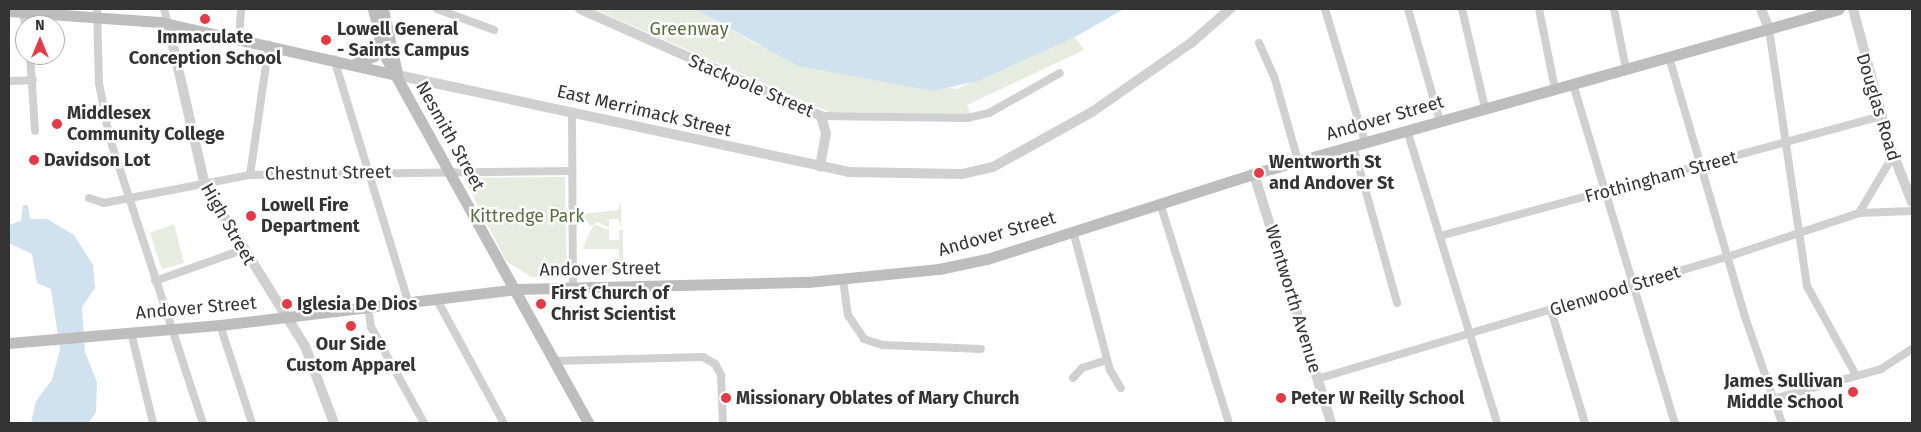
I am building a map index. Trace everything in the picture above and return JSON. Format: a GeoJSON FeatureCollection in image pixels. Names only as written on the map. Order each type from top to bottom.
{"type":"FeatureCollection","features":[{"type":"Feature","properties":{"kind":"main road","name":"Nesmith Street"},"geometry":{"type":"LineString","coordinates":[[373,9],[379,35],[397,75],[516,288],[588,423]]}},
{"type":"Feature","properties":{"kind":"main road","name":"Nesmith Street"},"geometry":{"type":"LineString","coordinates":[[383,9],[397,75]]}},
{"type":"Feature","properties":{"kind":"main road","name":"Andover Street"},"geometry":{"type":"LineString","coordinates":[[9,342],[173,329],[287,317],[516,288],[843,280],[956,266],[1298,161],[1839,9]]}},
{"type":"Feature","properties":{"kind":"main road","name":"East Merrimack Street"},"geometry":{"type":"LineString","coordinates":[[9,11],[97,13],[168,24],[269,44],[397,75]]}},
{"type":"Feature","properties":{"kind":"main road"},"geometry":{"type":"LineString","coordinates":[[349,62],[374,56],[379,35]]}},
{"type":"Feature","properties":{"kind":"street","name":"High Street"},"geometry":{"type":"LineString","coordinates":[[164,9],[203,180],[242,250],[287,317],[314,364],[334,423]]}},
{"type":"Feature","properties":{"kind":"street"},"geometry":{"type":"LineString","coordinates":[[239,39],[241,9]]}},
{"type":"Feature","properties":{"kind":"street"},"geometry":{"type":"LineString","coordinates":[[437,9],[494,30]]}},
{"type":"Feature","properties":{"kind":"street","name":"Stackpole Street"},"geometry":{"type":"LineString","coordinates":[[580,9],[821,116],[826,133],[820,166]]}},
{"type":"Feature","properties":{"kind":"street","name":"East Merrimack Street"},"geometry":{"type":"LineString","coordinates":[[397,75],[820,166],[922,176],[962,174],[993,167],[1092,112],[1191,43],[1230,9]]}},
{"type":"Feature","properties":{"kind":"street"},"geometry":{"type":"LineString","coordinates":[[1325,9],[1365,142]]}},
{"type":"Feature","properties":{"kind":"street"},"geometry":{"type":"LineString","coordinates":[[1408,9],[1440,121]]}},
{"type":"Feature","properties":{"kind":"street"},"geometry":{"type":"LineString","coordinates":[[1462,9],[1485,108]]}},
{"type":"Feature","properties":{"kind":"street"},"geometry":{"type":"LineString","coordinates":[[1539,9],[1555,89]]}},
{"type":"Feature","properties":{"kind":"street"},"geometry":{"type":"LineString","coordinates":[[1614,9],[1626,69]]}},
{"type":"Feature","properties":{"kind":"street"},"geometry":{"type":"LineString","coordinates":[[1761,9],[1769,29],[1787,143],[1797,232],[1808,286],[1856,375]]}},
{"type":"Feature","properties":{"kind":"street","name":"Douglas Road"},"geometry":{"type":"LineString","coordinates":[[1853,9],[1893,156],[1912,202]]}},
{"type":"Feature","properties":{"kind":"street"},"geometry":{"type":"LineString","coordinates":[[97,13],[101,99],[127,198],[173,329],[203,423]]}},
{"type":"Feature","properties":{"kind":"street"},"geometry":{"type":"LineString","coordinates":[[250,175],[269,44]]}},
{"type":"Feature","properties":{"kind":"street"},"geometry":{"type":"LineString","coordinates":[[1259,44],[1274,76],[1298,161]]}},
{"type":"Feature","properties":{"kind":"street"},"geometry":{"type":"LineString","coordinates":[[1669,57],[1727,258],[1782,423]]}},
{"type":"Feature","properties":{"kind":"street"},"geometry":{"type":"LineString","coordinates":[[334,59],[408,301]]}},
{"type":"Feature","properties":{"kind":"street"},"geometry":{"type":"LineString","coordinates":[[31,65],[35,131]]}},
{"type":"Feature","properties":{"kind":"street"},"geometry":{"type":"LineString","coordinates":[[821,116],[967,118],[989,112],[1060,74]]}},
{"type":"Feature","properties":{"kind":"street"},"geometry":{"type":"LineString","coordinates":[[9,81],[33,80]]}},
{"type":"Feature","properties":{"kind":"street"},"geometry":{"type":"LineString","coordinates":[[1573,84],[1603,192],[1675,423]]}},
{"type":"Feature","properties":{"kind":"street"},"geometry":{"type":"LineString","coordinates":[[572,112],[573,288]]}},
{"type":"Feature","properties":{"kind":"street","name":"Frothingham Street"},"geometry":{"type":"LineString","coordinates":[[1440,236],[1881,116]]}},
{"type":"Feature","properties":{"kind":"street"},"geometry":{"type":"LineString","coordinates":[[1407,130],[1497,423]]}},
{"type":"Feature","properties":{"kind":"street"},"geometry":{"type":"LineString","coordinates":[[1353,146],[1397,303]]}},
{"type":"Feature","properties":{"kind":"street"},"geometry":{"type":"LineString","coordinates":[[1859,213],[1893,156]]}},
{"type":"Feature","properties":{"kind":"street","name":"Chestnut Street"},"geometry":{"type":"LineString","coordinates":[[89,198],[104,203],[203,180],[250,175],[572,171]]}},
{"type":"Feature","properties":{"kind":"street","name":"Wentworth Avenue"},"geometry":{"type":"LineString","coordinates":[[1254,174],[1331,423]]}},
{"type":"Feature","properties":{"kind":"street"},"geometry":{"type":"LineString","coordinates":[[1160,203],[1229,423]]}},
{"type":"Feature","properties":{"kind":"street","name":"Glenwood Street"},"geometry":{"type":"LineString","coordinates":[[1317,379],[1727,258],[1797,232],[1859,213],[1912,211]]}},
{"type":"Feature","properties":{"kind":"street"},"geometry":{"type":"LineString","coordinates":[[1073,231],[1107,360],[1121,388]]}},
{"type":"Feature","properties":{"kind":"street"},"geometry":{"type":"LineString","coordinates":[[156,282],[242,250]]}},
{"type":"Feature","properties":{"kind":"street"},"geometry":{"type":"LineString","coordinates":[[843,280],[848,315],[864,339],[883,345],[981,349]]}},
{"type":"Feature","properties":{"kind":"street"},"geometry":{"type":"LineString","coordinates":[[436,298],[504,423]]}},
{"type":"Feature","properties":{"kind":"street"},"geometry":{"type":"LineString","coordinates":[[368,306],[371,327],[424,423]]}},
{"type":"Feature","properties":{"kind":"street"},"geometry":{"type":"LineString","coordinates":[[1550,310],[1585,423]]}},
{"type":"Feature","properties":{"kind":"street"},"geometry":{"type":"LineString","coordinates":[[220,324],[252,423]]}},
{"type":"Feature","properties":{"kind":"street"},"geometry":{"type":"LineString","coordinates":[[131,332],[153,423]]}},
{"type":"Feature","properties":{"kind":"street"},"geometry":{"type":"LineString","coordinates":[[1773,399],[1881,369],[1912,349]]}},
{"type":"Feature","properties":{"kind":"street"},"geometry":{"type":"LineString","coordinates":[[554,361],[703,357],[715,364],[721,375],[722,423]]}},
{"type":"Feature","properties":{"kind":"street"},"geometry":{"type":"LineString","coordinates":[[1073,378],[1082,368],[1107,360]]}},
{"type":"Feature","properties":{"kind":"green space","name":"Greenway"},"geometry":{"type":"Polygon","coordinates":[[[594,9],[694,9],[758,45],[956,89],[1075,37],[1084,50],[967,105],[971,115],[829,112],[594,9]]]}},
{"type":"Feature","properties":{"kind":"green space","name":"Kittredge Park"},"geometry":{"type":"Polygon","coordinates":[[[565,177],[567,277],[531,277],[506,261],[464,178],[565,177]]]}},
{"type":"Feature","properties":{"kind":"green space"},"geometry":{"type":"Polygon","coordinates":[[[621,202],[621,227],[618,219],[609,219],[609,228],[598,222],[590,226],[582,214],[618,210],[621,202]]]}},
{"type":"Feature","properties":{"kind":"green space"},"geometry":{"type":"Polygon","coordinates":[[[174,224],[184,263],[162,269],[150,233],[174,224]]]}},
{"type":"Feature","properties":{"kind":"green space"},"geometry":{"type":"Polygon","coordinates":[[[594,224],[609,230],[609,240],[619,240],[619,230],[623,230],[623,273],[582,273],[582,268],[619,268],[619,249],[582,249],[594,224]]]}},
{"type":"Feature","properties":{"kind":"water"},"geometry":{"type":"Polygon","coordinates":[[[694,9],[1124,9],[1075,37],[978,81],[933,91],[798,66],[694,9]]]}},
{"type":"Feature","properties":{"kind":"water"},"geometry":{"type":"Polygon","coordinates":[[[23,205],[28,205],[30,219],[47,219],[74,235],[93,265],[95,288],[82,307],[85,352],[97,382],[96,412],[89,423],[31,423],[36,401],[52,380],[60,349],[51,289],[37,283],[32,254],[9,243],[9,225],[21,221],[23,205]]]}},
{"type":"Feature","properties":{"kind":"place","name":"Immaculate Conception School"},"geometry":{"type":"Point","coordinates":[205,19]}},
{"type":"Feature","properties":{"kind":"place","name":"Lowell General - Saints Campus"},"geometry":{"type":"Point","coordinates":[326,40]}},
{"type":"Feature","properties":{"kind":"place","name":"Middlesex Community College"},"geometry":{"type":"Point","coordinates":[57,124]}},
{"type":"Feature","properties":{"kind":"place","name":"Davidson Lot"},"geometry":{"type":"Point","coordinates":[34,160]}},
{"type":"Feature","properties":{"kind":"place","name":"Wentworth St and Andover St"},"geometry":{"type":"Point","coordinates":[1259,173]}},
{"type":"Feature","properties":{"kind":"place","name":"Lowell Fire Department"},"geometry":{"type":"Point","coordinates":[251,216]}},
{"type":"Feature","properties":{"kind":"place","name":"Iglesia De Dios"},"geometry":{"type":"Point","coordinates":[287,304]}},
{"type":"Feature","properties":{"kind":"place","name":"First Church of Christ Scientist"},"geometry":{"type":"Point","coordinates":[541,304]}},
{"type":"Feature","properties":{"kind":"place","name":"Our Side Custom Apparel"},"geometry":{"type":"Point","coordinates":[351,326]}},
{"type":"Feature","properties":{"kind":"place","name":"James Sullivan Middle School"},"geometry":{"type":"Point","coordinates":[1853,392]}},
{"type":"Feature","properties":{"kind":"place","name":"Missionary Oblates of Mary Church"},"geometry":{"type":"Point","coordinates":[726,398]}},
{"type":"Feature","properties":{"kind":"place","name":"Peter W Reilly School"},"geometry":{"type":"Point","coordinates":[1281,398]}}]}
